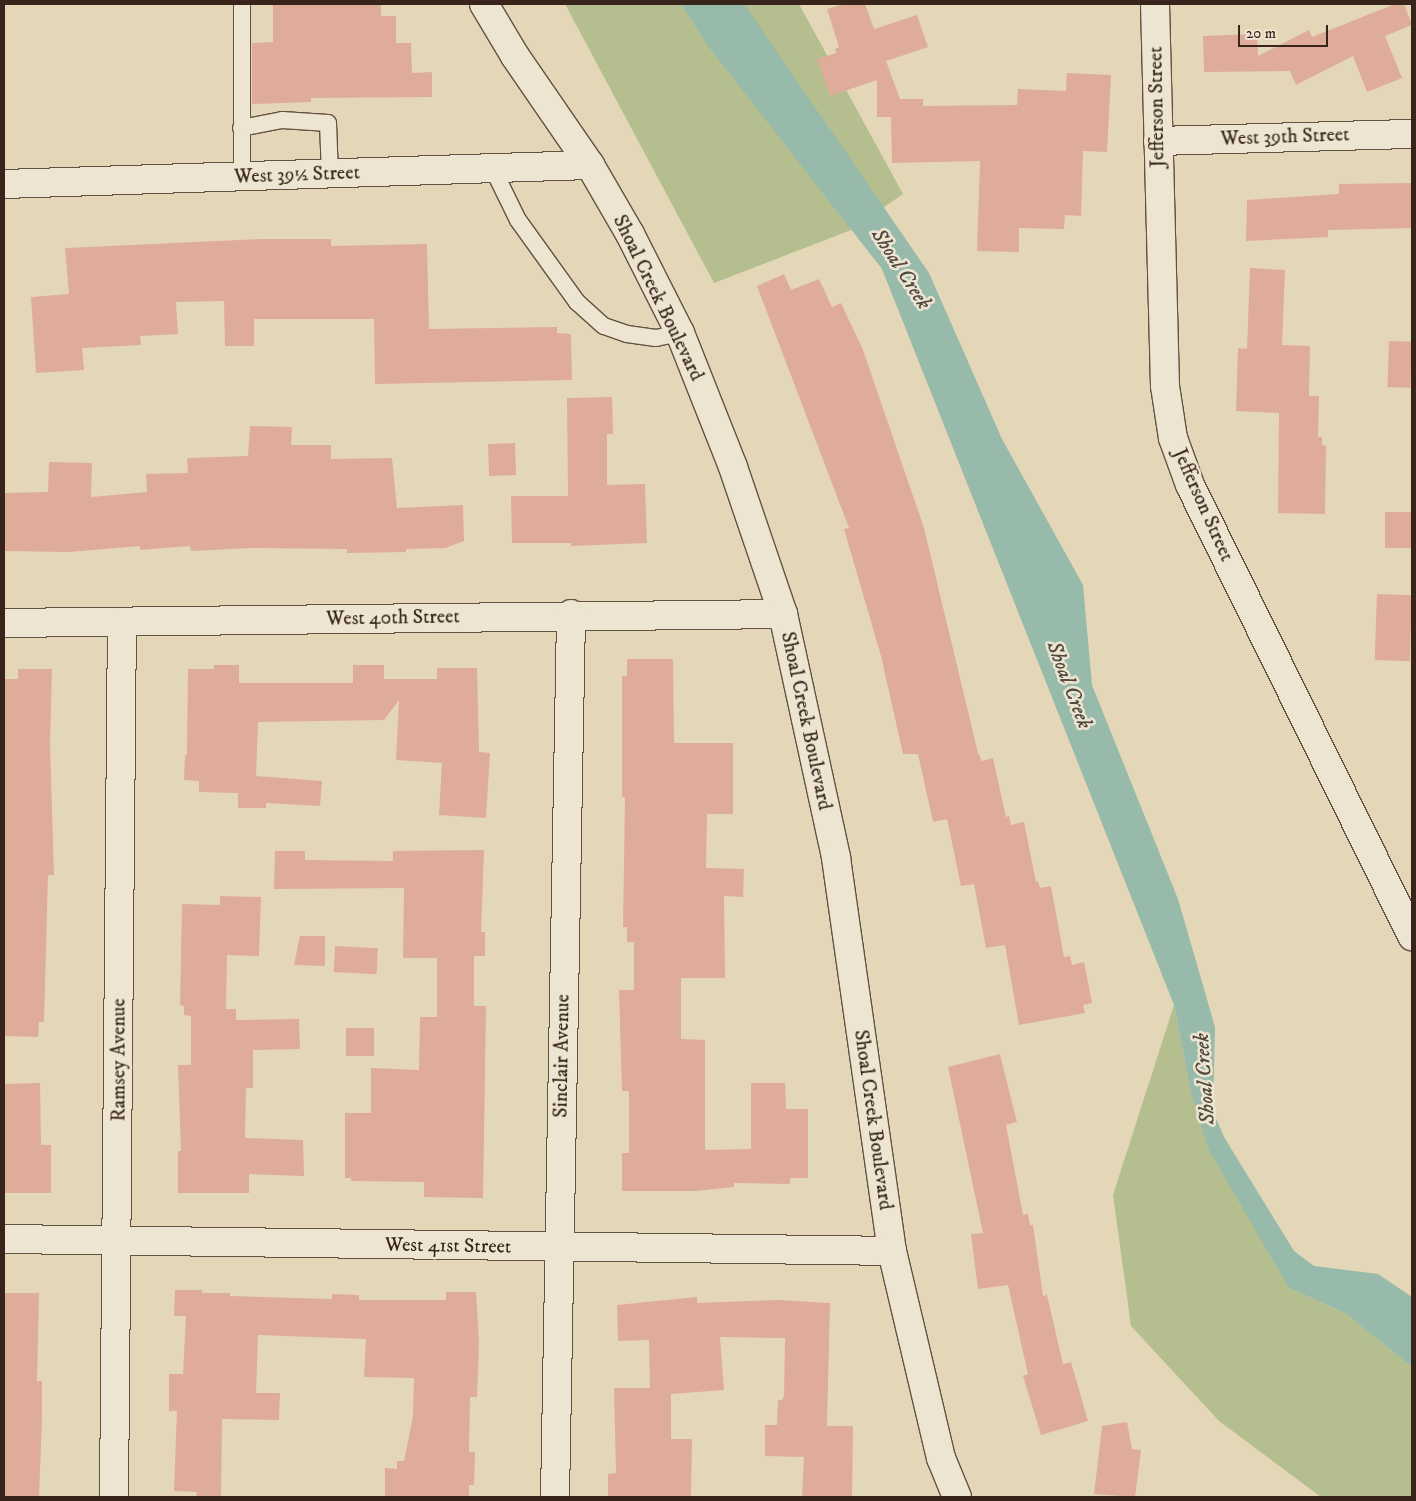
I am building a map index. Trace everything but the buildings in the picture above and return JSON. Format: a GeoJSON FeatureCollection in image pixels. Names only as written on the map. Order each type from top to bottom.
{"type":"FeatureCollection","features":[{"type":"Feature","properties":{"kind":"street","name":"Shoal Creek Boulevard"},"geometry":{"type":"LineString","coordinates":[[484,4],[515,56],[590,165],[630,234],[680,333],[733,468],[783,614],[836,858],[892,1251],[941,1458],[957,1497]]}},
{"type":"Feature","properties":{"kind":"street","name":"Jefferson Street"},"geometry":{"type":"LineString","coordinates":[[1155,4],[1165,386],[1173,438],[1190,485],[1412,936]]}},
{"type":"Feature","properties":{"kind":"street","name":"West 39th Street"},"geometry":{"type":"LineString","coordinates":[[1158,141],[1412,134]]}},
{"type":"Feature","properties":{"kind":"street","name":"West 39½ Street"},"geometry":{"type":"LineString","coordinates":[[4,184],[590,165]]}},
{"type":"Feature","properties":{"kind":"street","name":"West 40th Street"},"geometry":{"type":"LineString","coordinates":[[4,623],[571,614],[783,614]]}},
{"type":"Feature","properties":{"kind":"street","name":"Sinclair Avenue"},"geometry":{"type":"LineString","coordinates":[[555,1497],[558,1248],[571,614]]}},
{"type":"Feature","properties":{"kind":"street","name":"Ramsey Avenue"},"geometry":{"type":"LineString","coordinates":[[114,1497],[118,1240],[122,622]]}},
{"type":"Feature","properties":{"kind":"street","name":"West 41st Street"},"geometry":{"type":"LineString","coordinates":[[4,1239],[558,1248],[892,1251]]}},
{"type":"Feature","properties":{"kind":"lane"},"geometry":{"type":"LineString","coordinates":[[242,4],[242,176]]}},
{"type":"Feature","properties":{"kind":"lane"},"geometry":{"type":"LineString","coordinates":[[241,128],[282,120],[328,123],[330,174]]}},
{"type":"Feature","properties":{"kind":"lane"},"geometry":{"type":"LineString","coordinates":[[493,169],[518,220],[577,302],[604,326],[626,334],[656,338],[680,333]]}},
{"type":"Feature","properties":{"kind":"shaded area"},"geometry":{"type":"Polygon","coordinates":[[[565,4],[799,4],[903,194],[851,230],[714,283],[565,4]]]}},
{"type":"Feature","properties":{"kind":"shaded area"},"geometry":{"type":"Polygon","coordinates":[[[1174,1005],[1191,1093],[1289,1288],[1345,1313],[1412,1367],[1412,1497],[1321,1497],[1219,1421],[1131,1326],[1113,1195],[1174,1005]]]}},
{"type":"Feature","properties":{"kind":"water","name":"Shoal Creek"},"geometry":{"type":"Polygon","coordinates":[[[681,4],[744,4],[929,273],[1002,439],[1083,585],[1092,685],[1178,899],[1215,1027],[1213,1111],[1224,1137],[1294,1251],[1314,1266],[1378,1274],[1412,1297],[1412,1367],[1345,1313],[1289,1288],[1209,1150],[1191,1093],[1174,1005],[882,269],[708,46],[681,4]]]}}]}
